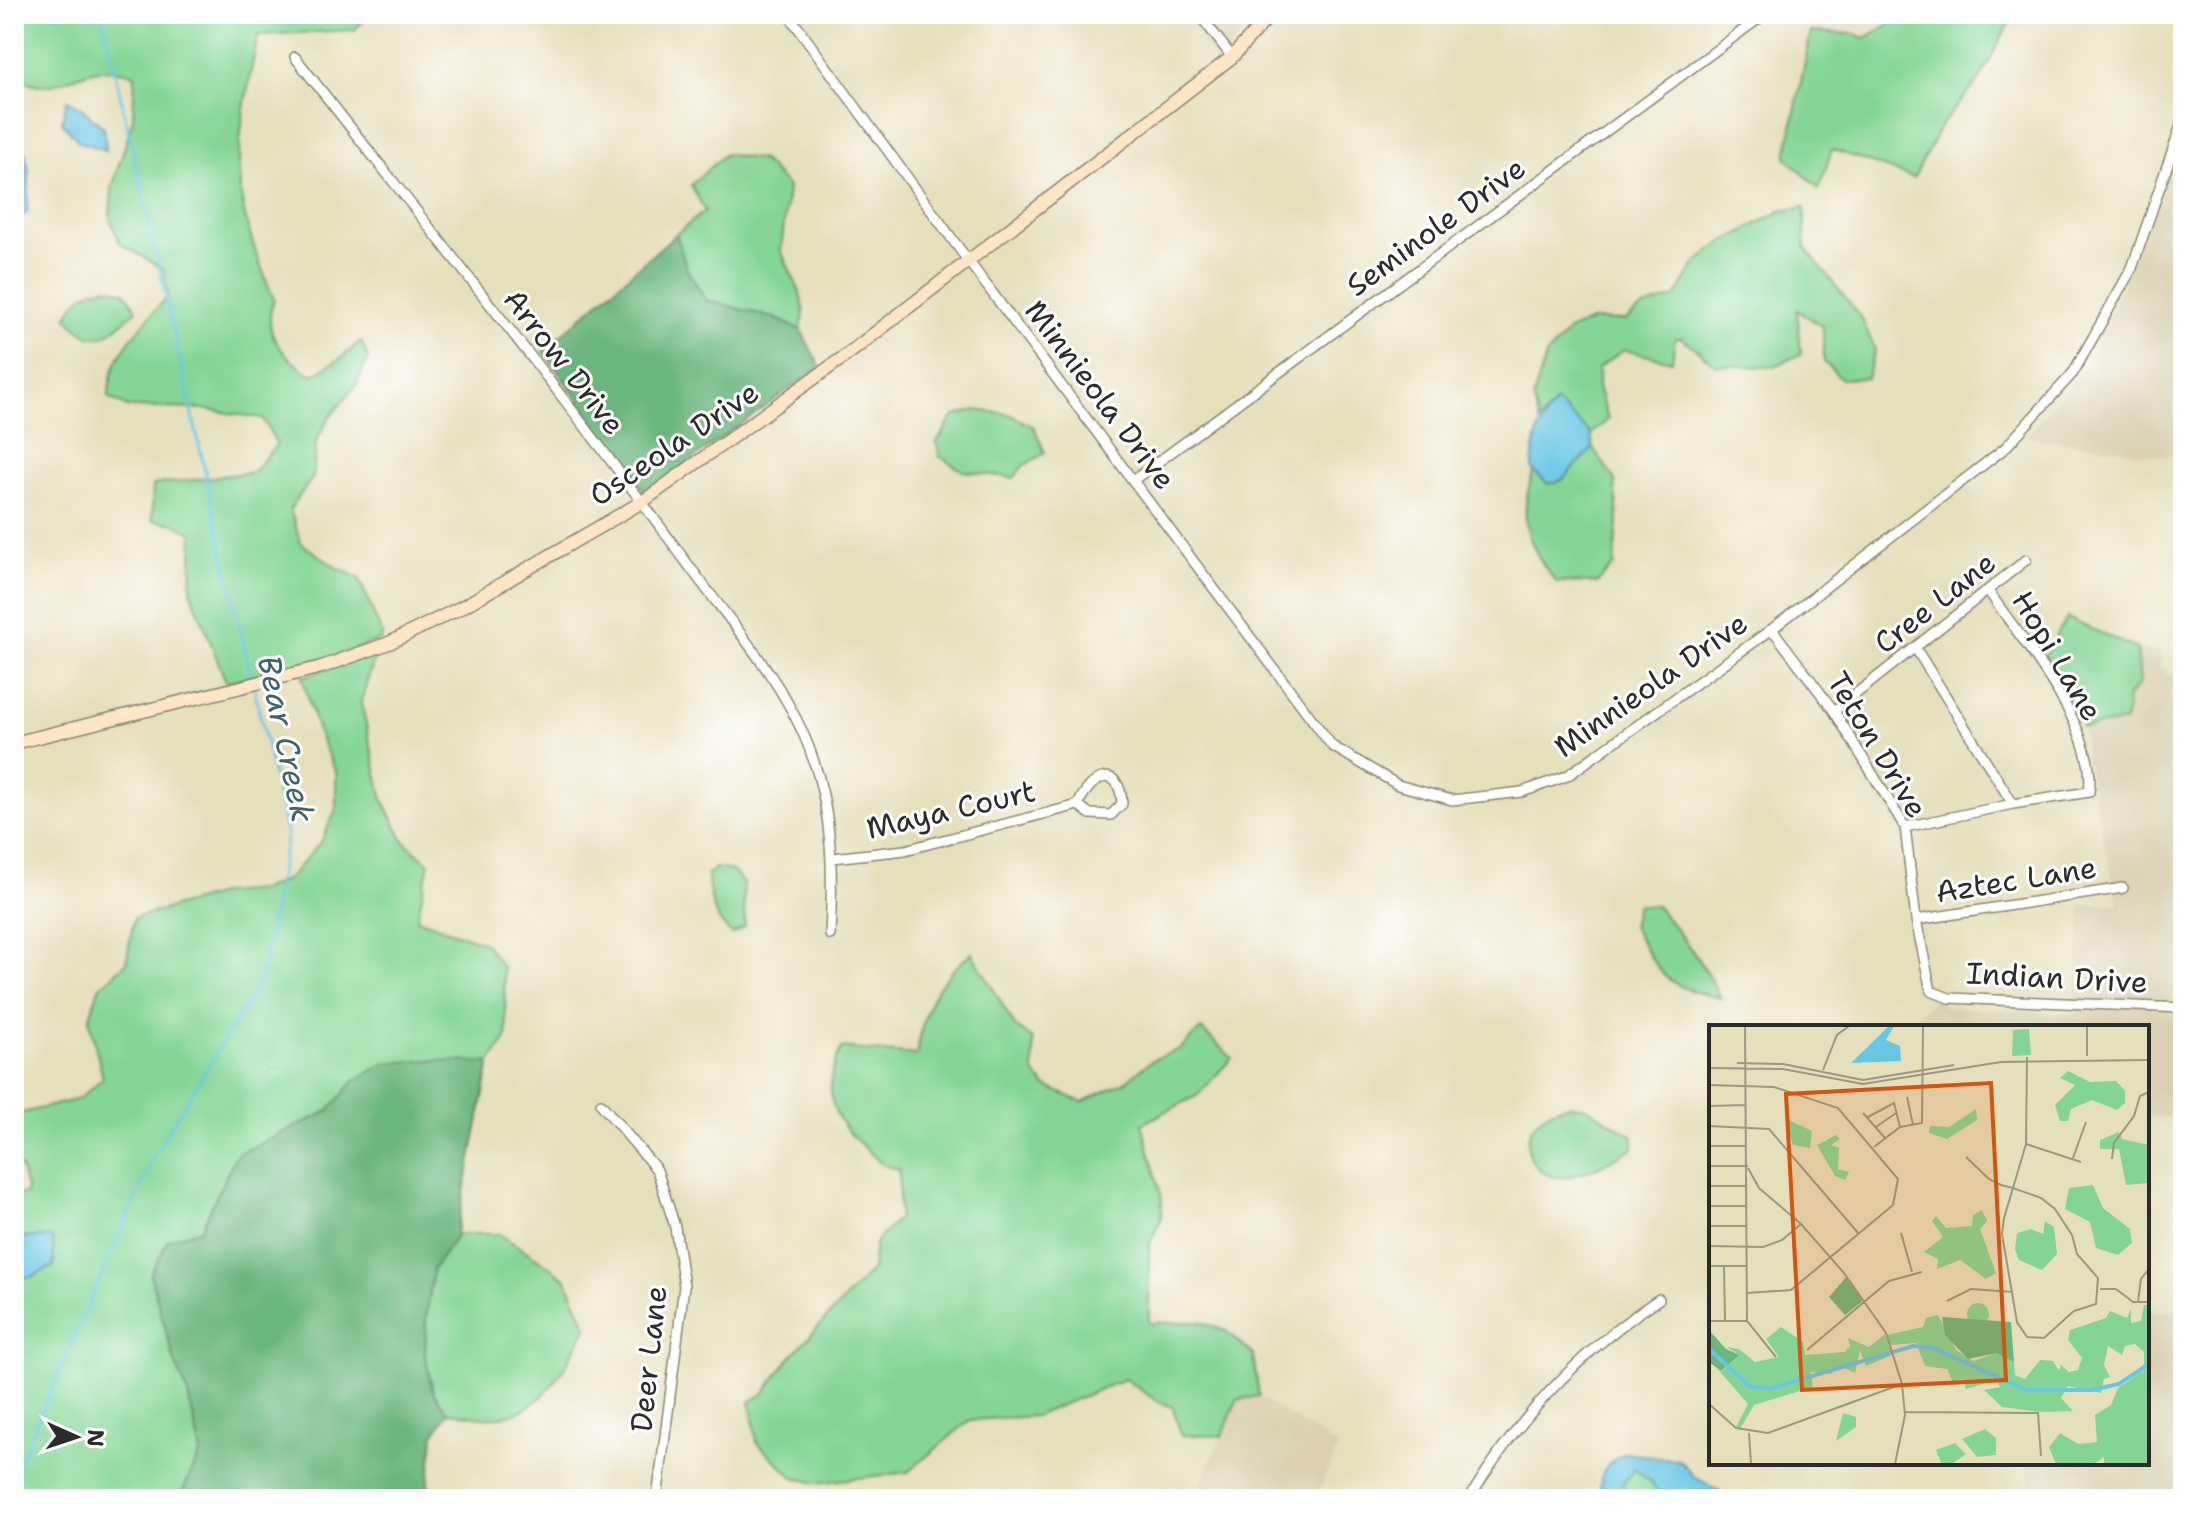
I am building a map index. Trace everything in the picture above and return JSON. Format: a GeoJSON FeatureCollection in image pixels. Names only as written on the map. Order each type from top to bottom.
{"type":"FeatureCollection","features":[{"type":"Feature","properties":{"kind":"street","name":"Minnieola Drive"},"geometry":{"type":"LineString","coordinates":[[788,14],[969,262],[1135,479],[1332,746],[1398,785],[1452,800],[1522,792],[1567,776],[1772,629],[2005,448],[2073,373],[2132,268],[2183,120]]}},
{"type":"Feature","properties":{"kind":"street"},"geometry":{"type":"LineString","coordinates":[[1199,14],[1232,57]]}},
{"type":"Feature","properties":{"kind":"street","name":"Osceola Drive"},"geometry":{"type":"LineString","coordinates":[[14,743],[322,667],[389,643],[462,607],[642,502],[969,262],[1232,57],[1271,14]]}},
{"type":"Feature","properties":{"kind":"street","name":"Seminole Drive"},"geometry":{"type":"LineString","coordinates":[[1135,479],[1765,14]]}},
{"type":"Feature","properties":{"kind":"street","name":"Arrow Drive"},"geometry":{"type":"LineString","coordinates":[[295,57],[642,502],[776,686],[812,755],[833,858],[830,935]]}},
{"type":"Feature","properties":{"kind":"street","name":"Cree Lane"},"geometry":{"type":"LineString","coordinates":[[1834,711],[2026,560]]}},
{"type":"Feature","properties":{"kind":"street","name":"Hopi Lane"},"geometry":{"type":"LineString","coordinates":[[1989,592],[2075,724],[2092,778],[2089,792],[2013,804]]}},
{"type":"Feature","properties":{"kind":"street","name":"Teton Drive"},"geometry":{"type":"LineString","coordinates":[[1772,629],[1834,711],[1905,827],[1916,920],[1931,991]]}},
{"type":"Feature","properties":{"kind":"street"},"geometry":{"type":"LineString","coordinates":[[1905,827],[2013,804],[1916,649]]}},
{"type":"Feature","properties":{"kind":"street","name":"Maya Court"},"geometry":{"type":"LineString","coordinates":[[1104,777],[1115,781],[1121,790],[1122,804],[1111,815],[1090,814],[1078,805],[1086,787],[1094,779],[1104,777]]}},
{"type":"Feature","properties":{"kind":"street","name":"Maya Court"},"geometry":{"type":"LineString","coordinates":[[833,858],[905,850],[1078,805]]}},
{"type":"Feature","properties":{"kind":"street","name":"Aztec Lane"},"geometry":{"type":"LineString","coordinates":[[1916,920],[2123,888]]}},
{"type":"Feature","properties":{"kind":"street","name":"Indian Drive"},"geometry":{"type":"LineString","coordinates":[[1931,991],[1949,998],[2183,1008]]}},
{"type":"Feature","properties":{"kind":"street","name":"Deer Lane"},"geometry":{"type":"LineString","coordinates":[[601,1104],[657,1170],[675,1227],[683,1278],[657,1499]]}},
{"type":"Feature","properties":{"kind":"street"},"geometry":{"type":"LineString","coordinates":[[1469,1499],[1520,1423],[1555,1383],[1607,1337],[1659,1299]]}},
{"type":"Feature","properties":{"kind":"shaded area"},"geometry":{"type":"Polygon","coordinates":[[[1186,14],[1263,14],[1217,61],[1186,14]]]}},
{"type":"Feature","properties":{"kind":"shaded area"},"geometry":{"type":"Polygon","coordinates":[[[2183,124],[2183,459],[2026,436],[2088,365],[2164,183],[2183,124]]]}},
{"type":"Feature","properties":{"kind":"shaded area"},"geometry":{"type":"Polygon","coordinates":[[[2137,649],[2162,652],[2159,667],[2173,677],[2183,676],[2183,1120],[2149,1116],[2149,1025],[1905,1025],[1939,996],[1944,1007],[2075,1014],[2081,905],[2118,904],[2085,756],[2083,728],[2125,722],[2128,696],[2140,682],[2137,649]]]}},
{"type":"Feature","properties":{"kind":"shaded area"},"geometry":{"type":"Polygon","coordinates":[[[2183,1256],[2183,1499],[2035,1499],[2026,1465],[2149,1465],[2149,1310],[2180,1312],[2183,1256]]]}},
{"type":"Feature","properties":{"kind":"shaded area"},"geometry":{"type":"Polygon","coordinates":[[[1258,1396],[1339,1446],[1316,1499],[1194,1499],[1237,1400],[1258,1396]]]}},
{"type":"Feature","properties":{"kind":"green space"},"geometry":{"type":"Polygon","coordinates":[[[14,14],[371,14],[354,30],[258,35],[244,111],[239,168],[249,230],[274,300],[270,324],[277,344],[292,361],[312,375],[340,359],[361,341],[368,358],[357,384],[329,418],[316,441],[313,477],[290,509],[301,543],[337,568],[359,578],[382,634],[381,640],[320,661],[226,682],[191,591],[193,534],[175,524],[152,520],[153,485],[253,472],[277,444],[262,418],[203,409],[128,407],[109,398],[110,383],[120,355],[168,295],[163,269],[120,243],[110,219],[112,188],[133,119],[135,74],[101,70],[50,85],[21,80],[14,49],[14,14]]]}},
{"type":"Feature","properties":{"kind":"green space"},"geometry":{"type":"Polygon","coordinates":[[[1908,14],[1954,19],[1957,14],[2004,14],[2009,23],[1980,79],[1941,125],[1914,178],[1832,149],[1819,189],[1786,157],[1811,32],[1855,34],[1865,38],[1908,14]]]}},
{"type":"Feature","properties":{"kind":"green space"},"geometry":{"type":"Polygon","coordinates":[[[725,154],[762,160],[788,187],[781,251],[800,292],[804,313],[801,330],[774,318],[706,300],[687,270],[676,234],[705,211],[691,185],[725,154]]]}},
{"type":"Feature","properties":{"kind":"green space"},"geometry":{"type":"Polygon","coordinates":[[[1805,207],[1805,247],[1862,319],[1875,350],[1867,378],[1842,379],[1824,362],[1823,327],[1797,310],[1801,354],[1773,367],[1716,365],[1682,338],[1675,338],[1672,361],[1624,350],[1598,368],[1598,387],[1608,420],[1591,434],[1556,402],[1539,422],[1533,398],[1546,356],[1568,331],[1593,320],[1625,321],[1642,308],[1675,297],[1697,262],[1720,244],[1781,211],[1805,207]]]}},
{"type":"Feature","properties":{"kind":"green space"},"geometry":{"type":"Polygon","coordinates":[[[676,234],[687,270],[706,300],[774,318],[801,330],[820,367],[645,493],[543,351],[676,234]]]}},
{"type":"Feature","properties":{"kind":"green space"},"geometry":{"type":"Polygon","coordinates":[[[107,287],[125,292],[137,310],[102,336],[86,335],[67,317],[83,296],[107,287]]]}},
{"type":"Feature","properties":{"kind":"green space"},"geometry":{"type":"Polygon","coordinates":[[[975,410],[1009,414],[1034,427],[1045,453],[1023,466],[1014,478],[963,471],[939,456],[937,442],[954,416],[975,410]]]}},
{"type":"Feature","properties":{"kind":"green space"},"geometry":{"type":"Polygon","coordinates":[[[1593,448],[1615,480],[1618,520],[1614,565],[1597,583],[1556,582],[1538,555],[1527,530],[1529,487],[1534,471],[1548,484],[1562,480],[1593,448]]]}},
{"type":"Feature","properties":{"kind":"green space"},"geometry":{"type":"Polygon","coordinates":[[[2067,618],[2137,649],[2140,683],[2128,696],[2125,722],[2083,728],[2045,655],[2067,618]]]}},
{"type":"Feature","properties":{"kind":"green space"},"geometry":{"type":"Polygon","coordinates":[[[376,653],[361,702],[383,800],[404,841],[429,863],[417,919],[485,943],[503,968],[507,1037],[490,1063],[387,1063],[354,1081],[329,1111],[236,1155],[201,1229],[168,1240],[151,1275],[175,1363],[187,1390],[201,1452],[179,1499],[14,1499],[14,1278],[31,1277],[54,1266],[53,1238],[14,1237],[14,1196],[27,1193],[21,1168],[14,1163],[14,1115],[79,1099],[103,1078],[89,1020],[99,988],[126,963],[134,918],[223,893],[262,890],[288,879],[321,842],[336,810],[336,772],[319,735],[302,677],[376,653]]]}},
{"type":"Feature","properties":{"kind":"green space"},"geometry":{"type":"Polygon","coordinates":[[[716,868],[733,871],[743,884],[745,927],[732,934],[720,922],[711,899],[708,874],[716,868]]]}},
{"type":"Feature","properties":{"kind":"green space"},"geometry":{"type":"Polygon","coordinates":[[[1637,905],[1656,906],[1692,950],[1721,998],[1686,989],[1666,976],[1632,926],[1637,905]]]}},
{"type":"Feature","properties":{"kind":"green space"},"geometry":{"type":"Polygon","coordinates":[[[972,953],[1015,1026],[1033,1039],[1034,1072],[1045,1086],[1082,1102],[1125,1082],[1152,1060],[1180,1049],[1201,1029],[1232,1058],[1198,1095],[1142,1124],[1162,1198],[1161,1219],[1149,1245],[1149,1323],[1201,1322],[1226,1331],[1253,1355],[1259,1396],[1237,1400],[1222,1436],[1181,1435],[1173,1407],[1157,1401],[1125,1379],[1035,1416],[970,1420],[908,1472],[816,1483],[793,1477],[757,1443],[750,1402],[764,1393],[793,1354],[872,1270],[875,1243],[899,1218],[899,1169],[880,1162],[853,1136],[837,1114],[831,1090],[835,1063],[842,1048],[917,1055],[932,998],[948,975],[972,953]]]}},
{"type":"Feature","properties":{"kind":"green space"},"geometry":{"type":"Polygon","coordinates":[[[430,1060],[490,1063],[455,1238],[433,1269],[425,1354],[433,1392],[448,1412],[434,1435],[427,1499],[179,1499],[201,1452],[187,1390],[175,1363],[150,1275],[168,1240],[201,1229],[236,1155],[329,1111],[354,1081],[386,1063],[430,1060]]]}},
{"type":"Feature","properties":{"kind":"green space"},"geometry":{"type":"Polygon","coordinates":[[[1570,1105],[1586,1107],[1633,1136],[1633,1148],[1582,1173],[1564,1177],[1550,1176],[1539,1170],[1528,1148],[1529,1135],[1536,1122],[1549,1112],[1570,1105]]]}},
{"type":"Feature","properties":{"kind":"green space"},"geometry":{"type":"Polygon","coordinates":[[[457,1234],[499,1234],[546,1264],[566,1279],[587,1327],[564,1368],[545,1393],[533,1404],[504,1416],[484,1417],[448,1412],[433,1392],[425,1354],[433,1269],[457,1234]]]}},
{"type":"Feature","properties":{"kind":"green space"},"geometry":{"type":"Polygon","coordinates":[[[1635,1469],[1650,1481],[1662,1499],[1629,1499],[1624,1494],[1623,1483],[1635,1469]]]}},
{"type":"Feature","properties":{"kind":"water"},"geometry":{"type":"Polygon","coordinates":[[[67,100],[79,106],[104,128],[106,150],[79,142],[62,122],[67,100]]]}},
{"type":"Feature","properties":{"kind":"water"},"geometry":{"type":"Polygon","coordinates":[[[14,137],[25,153],[29,181],[27,212],[14,222],[14,137]]]}},
{"type":"Feature","properties":{"kind":"water"},"geometry":{"type":"Polygon","coordinates":[[[1556,402],[1591,434],[1593,448],[1562,480],[1548,484],[1532,469],[1535,441],[1556,402]]]}},
{"type":"Feature","properties":{"kind":"water"},"geometry":{"type":"Polygon","coordinates":[[[14,1237],[53,1238],[54,1266],[31,1277],[14,1278],[14,1237]]]}},
{"type":"Feature","properties":{"kind":"water"},"geometry":{"type":"Polygon","coordinates":[[[1626,1453],[1679,1460],[1694,1477],[1720,1491],[1723,1499],[1662,1499],[1650,1481],[1635,1469],[1623,1483],[1624,1494],[1629,1499],[1600,1499],[1604,1470],[1626,1453]]]}},
{"type":"Feature","properties":{"kind":"waterway","name":"Bear Creek"},"geometry":{"type":"LineString","coordinates":[[102,14],[252,680]]}},
{"type":"Feature","properties":{"kind":"waterway","name":"Bear Creek"},"geometry":{"type":"LineString","coordinates":[[14,1475],[155,1153],[260,981],[287,835],[254,688]]}}]}
